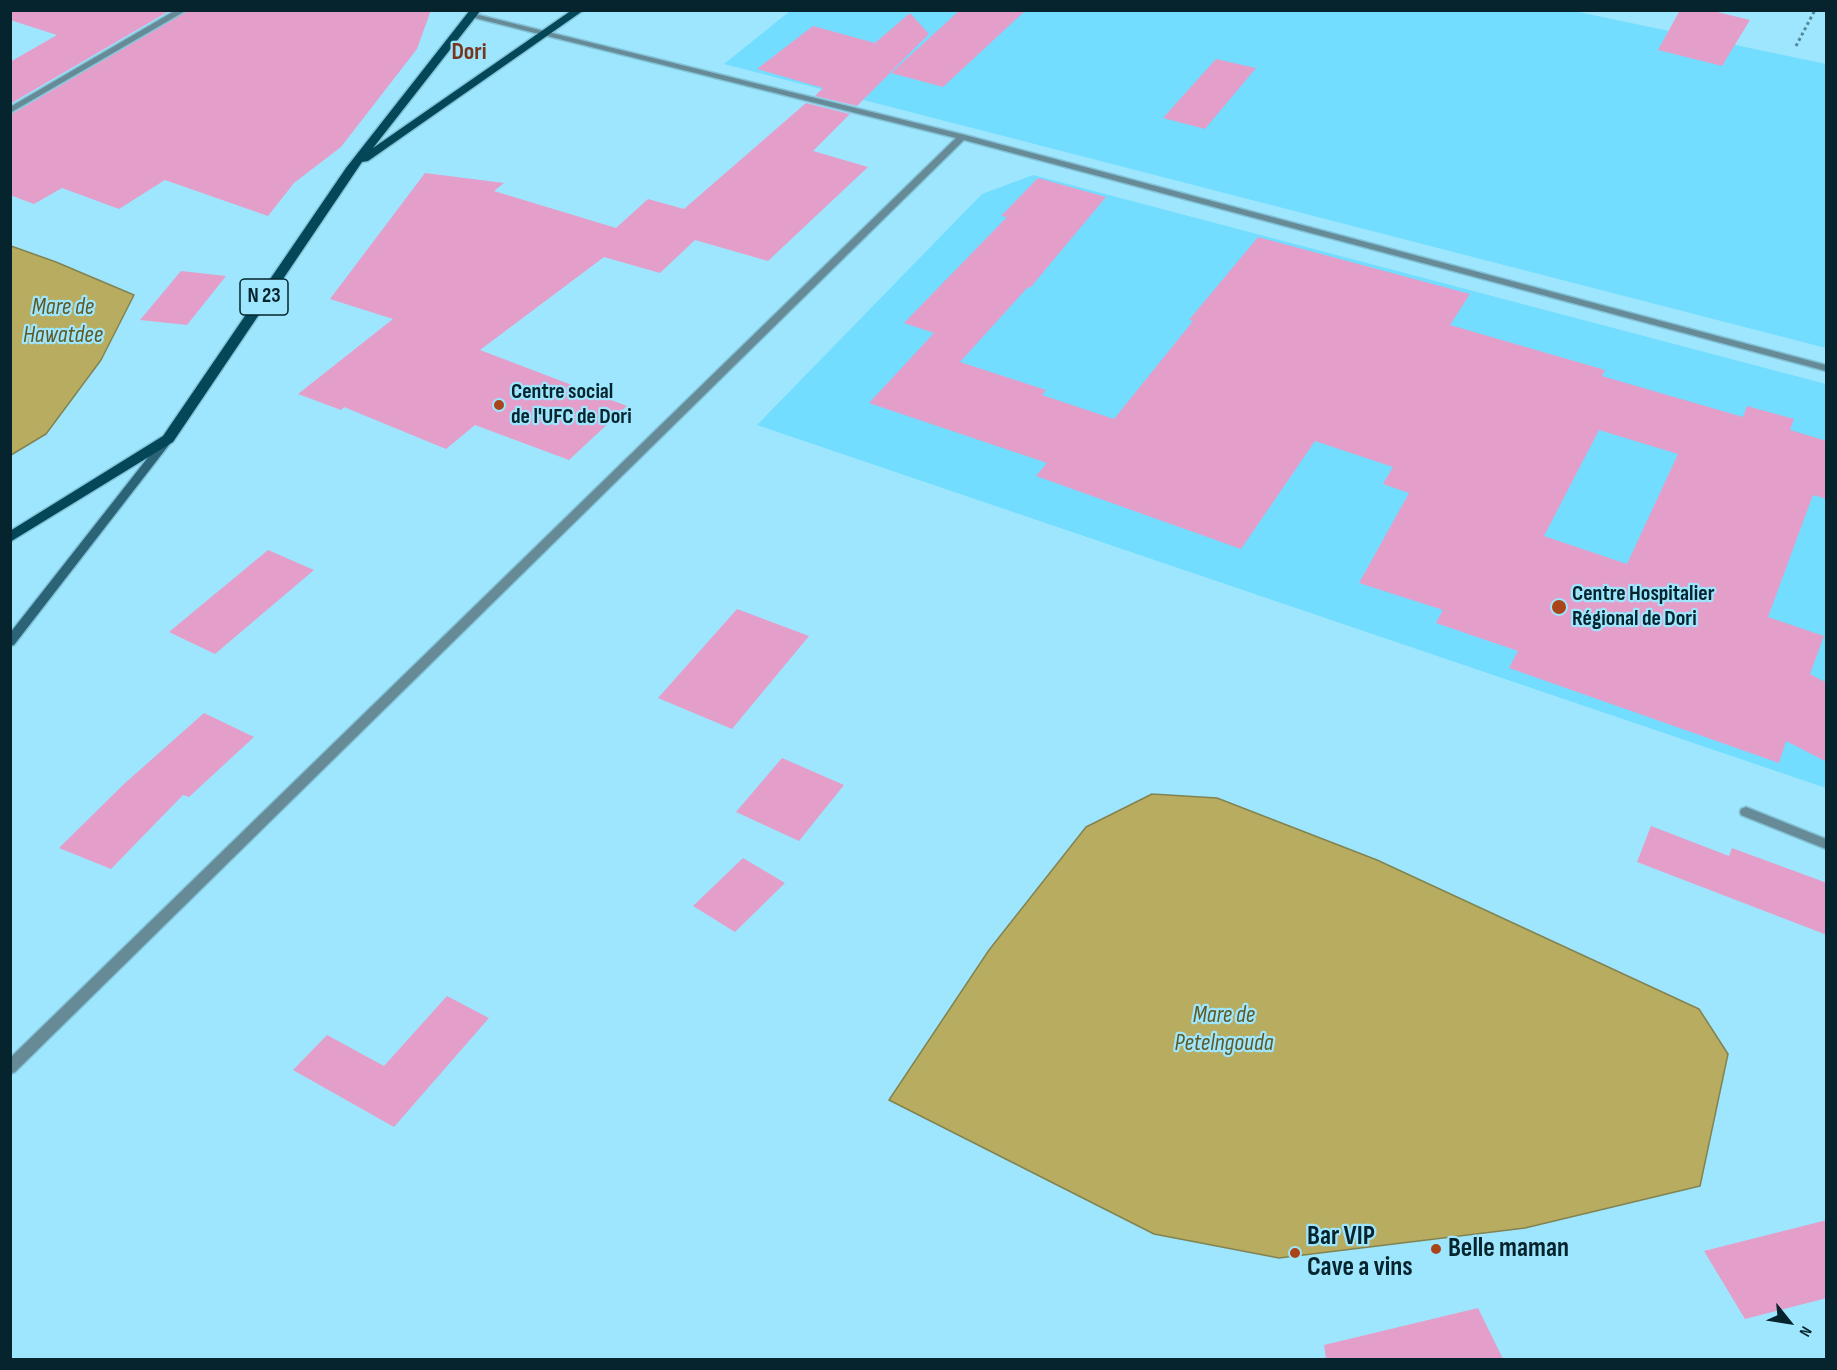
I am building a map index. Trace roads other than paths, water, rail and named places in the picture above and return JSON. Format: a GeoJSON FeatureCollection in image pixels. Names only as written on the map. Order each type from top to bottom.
{"type":"FeatureCollection","features":[{"type":"Feature","properties":{"kind":"main road"},"geometry":{"type":"LineString","coordinates":[[350,170],[579,10]]}},
{"type":"Feature","properties":{"kind":"main road","name":"N 23"},"geometry":{"type":"LineString","coordinates":[[10,538],[168,439],[350,170],[475,13]]}},
{"type":"Feature","properties":{"kind":"main road"},"geometry":{"type":"LineString","coordinates":[[10,642],[168,439]]}},
{"type":"Feature","properties":{"kind":"street"},"geometry":{"type":"LineString","coordinates":[[10,111],[183,10]]}},
{"type":"Feature","properties":{"kind":"street"},"geometry":{"type":"LineString","coordinates":[[475,13],[546,33],[962,137],[1827,368]]}},
{"type":"Feature","properties":{"kind":"street"},"geometry":{"type":"LineString","coordinates":[[10,1068],[962,137]]}},
{"type":"Feature","properties":{"kind":"street"},"geometry":{"type":"LineString","coordinates":[[1746,812],[1827,844]]}},
{"type":"Feature","properties":{"kind":"water","name":"Mare de Hawatdee"},"geometry":{"type":"Polygon","coordinates":[[[11,246],[134,295],[101,360],[46,434],[11,455],[11,246]]]}},
{"type":"Feature","properties":{"kind":"water","name":"Mare de Petelngouda"},"geometry":{"type":"Polygon","coordinates":[[[1152,794],[1217,798],[1377,860],[1699,1009],[1728,1054],[1700,1186],[1525,1228],[1279,1258],[1154,1234],[889,1100],[989,950],[1086,827],[1152,794]]]}},
{"type":"Feature","properties":{"kind":"place","name":"Centre social de l'UFC de Dori"},"geometry":{"type":"Point","coordinates":[499,405]}},
{"type":"Feature","properties":{"kind":"place","name":"Centre Hospitalier Régional de Dori"},"geometry":{"type":"Point","coordinates":[1559,607]}},
{"type":"Feature","properties":{"kind":"place","name":"Belle maman"},"geometry":{"type":"Point","coordinates":[1436,1249]}},
{"type":"Feature","properties":{"kind":"place","name":"Bar VIP Cave a vins"},"geometry":{"type":"Point","coordinates":[1295,1253]}},
{"type":"Feature","properties":{"kind":"district","name":"Dori"},"geometry":{"type":"Point","coordinates":[469,53]}}]}
